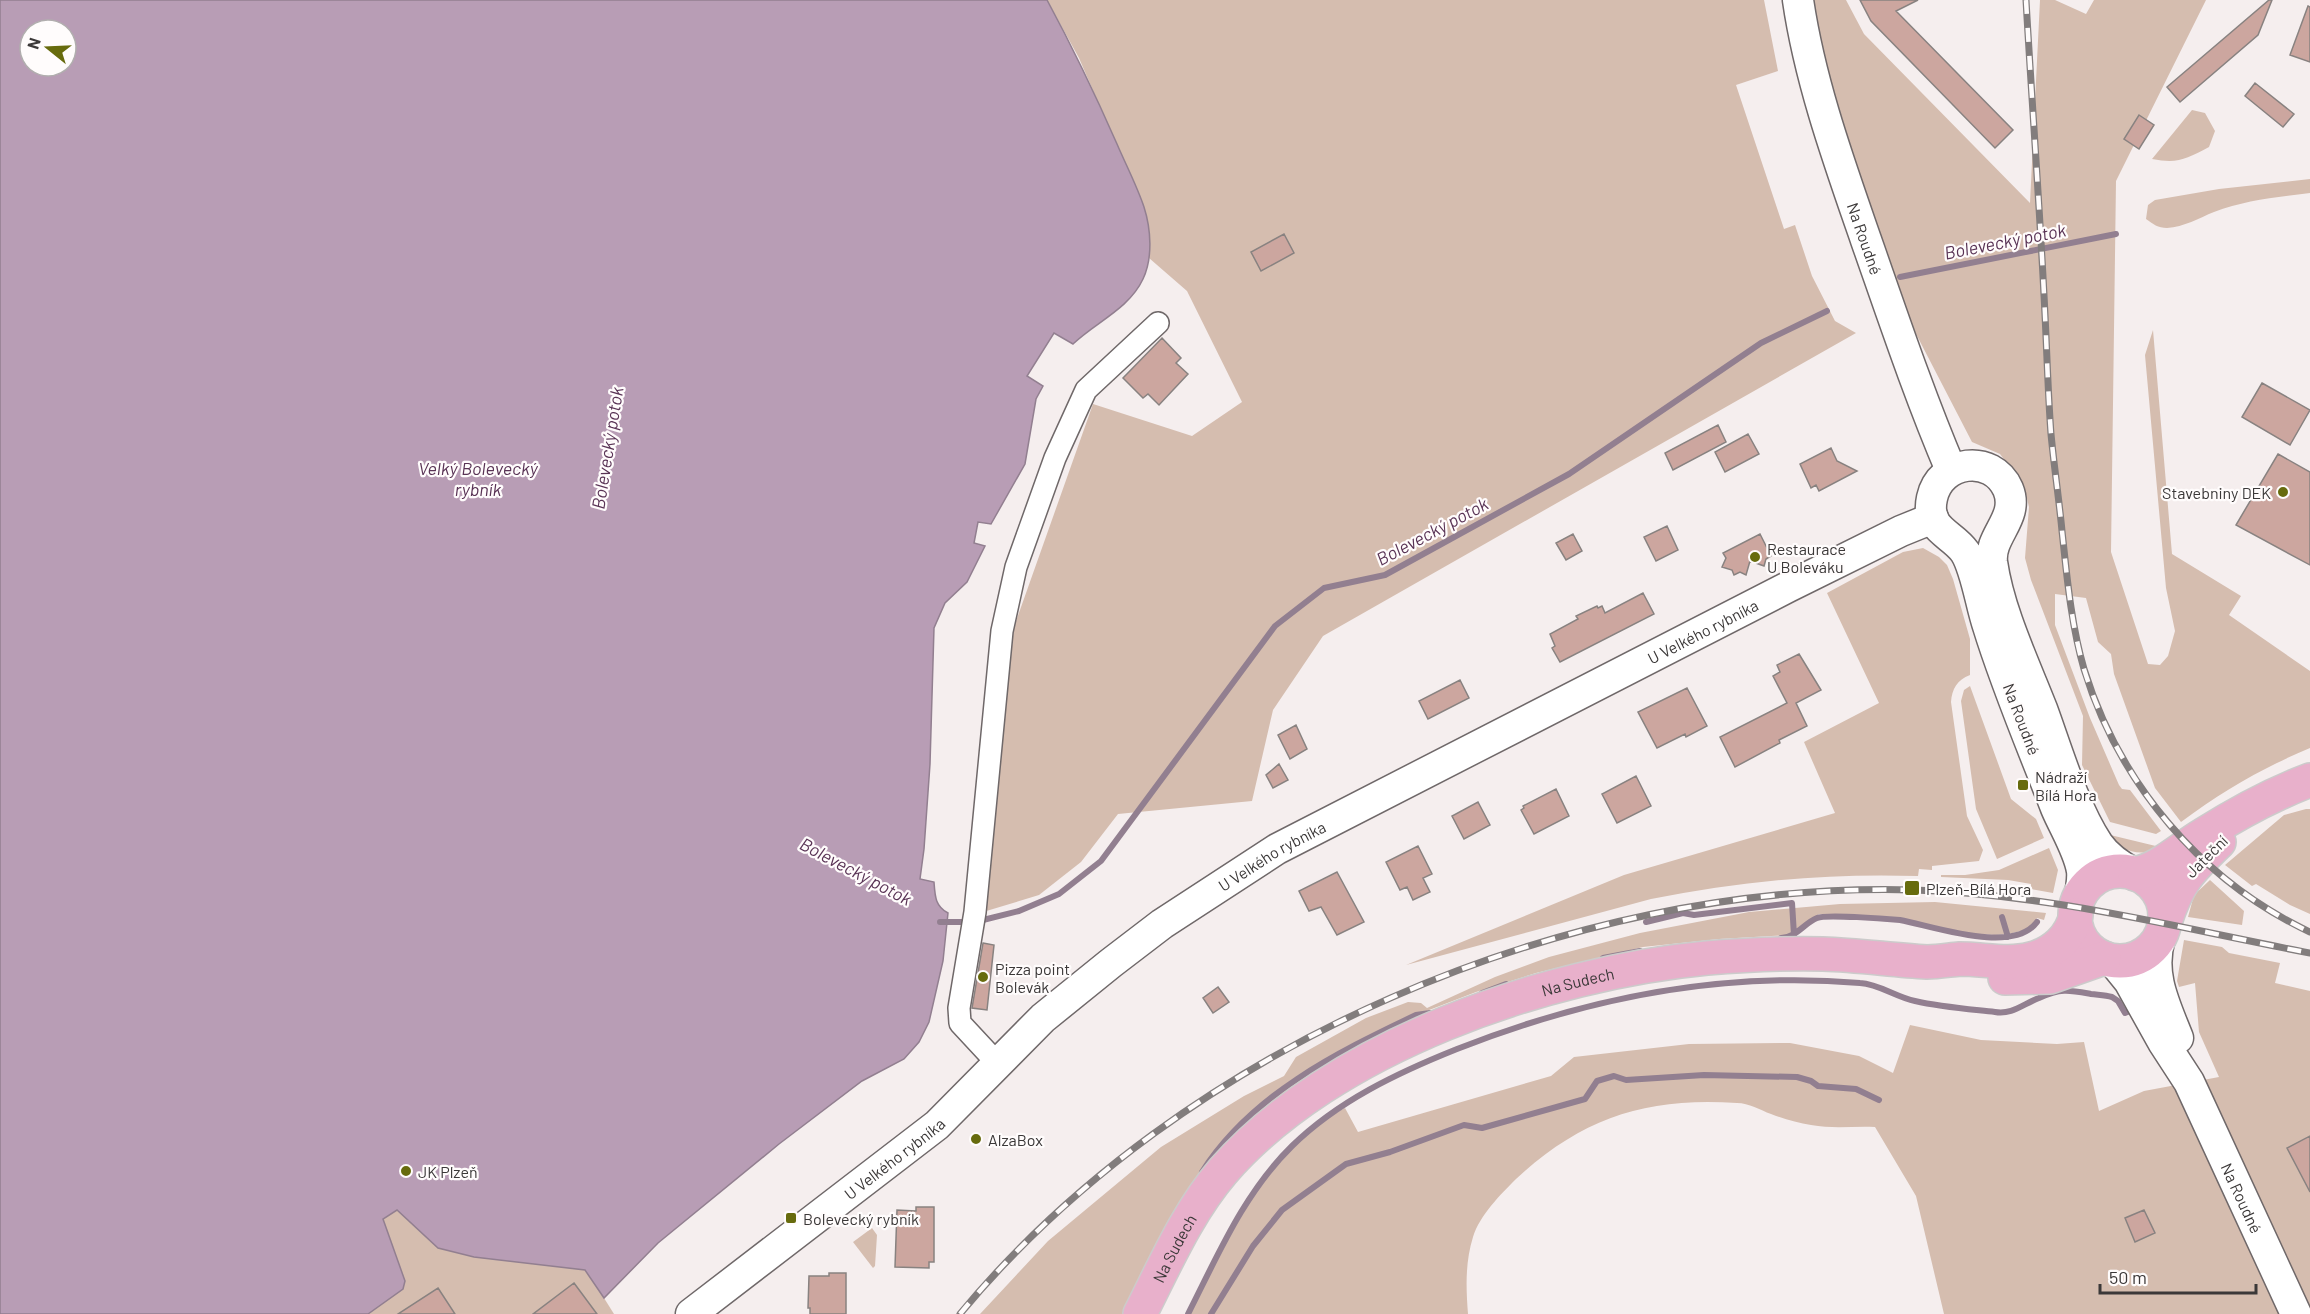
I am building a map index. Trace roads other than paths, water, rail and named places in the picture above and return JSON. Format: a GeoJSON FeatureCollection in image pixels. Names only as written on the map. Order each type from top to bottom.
{"type":"FeatureCollection","features":[{"type":"Feature","properties":{"kind":"main road","name":"Jateční"},"geometry":{"type":"LineString","coordinates":[[2135,874],[2164,861],[2220,824],[2310,780]]}},
{"type":"Feature","properties":{"kind":"main road","name":"Jateční"},"geometry":{"type":"LineString","coordinates":[[2162,930],[2175,894],[2189,871],[2264,801]]}},
{"type":"Feature","properties":{"kind":"main road"},"geometry":{"type":"LineString","coordinates":[[2077,907],[2087,886],[2100,876],[2120,871],[2135,874]]}},
{"type":"Feature","properties":{"kind":"main road","name":"Na Roudné"},"geometry":{"type":"LineString","coordinates":[[2135,874],[2147,880],[2157,891],[2164,906],[2162,930]]}},
{"type":"Feature","properties":{"kind":"main road","name":"Na Roudné"},"geometry":{"type":"LineString","coordinates":[[2077,907],[2081,938],[2091,950],[2108,959]]}},
{"type":"Feature","properties":{"kind":"main road","name":"Na Sudech"},"geometry":{"type":"LineString","coordinates":[[1930,962],[1962,959],[1991,962],[2031,959],[2061,943],[2071,930],[2077,907]]}},
{"type":"Feature","properties":{"kind":"main road"},"geometry":{"type":"LineString","coordinates":[[2108,959],[2135,958],[2149,950],[2162,930]]}},
{"type":"Feature","properties":{"kind":"main road","name":"Na Sudech"},"geometry":{"type":"LineString","coordinates":[[1140,1314],[1196,1208],[1223,1171],[1286,1113],[1333,1079],[1432,1029],[1542,990],[1593,976],[1664,963],[1743,955],[1824,954],[1930,962],[1987,976],[2030,979],[2050,977],[2108,959]]}},
{"type":"Feature","properties":{"kind":"main road","name":"Na Sudech"},"geometry":{"type":"LineString","coordinates":[[1162,1314],[1221,1196],[1262,1134]]}},
{"type":"Feature","properties":{"kind":"street","name":"Na Roudné"},"geometry":{"type":"LineString","coordinates":[[1797,0],[1813,76],[1841,169],[1900,337],[1951,470],[1977,465],[1985,468],[2000,477],[2009,492],[2011,509],[1992,554],[1998,586],[2071,788],[2099,846],[2112,860],[2135,874]]}},
{"type":"Feature","properties":{"kind":"street"},"geometry":{"type":"LineString","coordinates":[[993,1059],[960,1023],[959,1008],[972,940],[1002,631],[1016,567],[1055,458],[1086,390],[1158,323]]}},
{"type":"Feature","properties":{"kind":"street"},"geometry":{"type":"LineString","coordinates":[[1934,518],[1933,495],[1940,480],[1951,470]]}},
{"type":"Feature","properties":{"kind":"street","name":"Na Roudné"},"geometry":{"type":"LineString","coordinates":[[1934,518],[1941,532],[1964,550],[2000,660],[2064,830],[2079,860],[2082,879],[2077,907]]}},
{"type":"Feature","properties":{"kind":"street","name":"U Velkého rybníka"},"geometry":{"type":"LineString","coordinates":[[691,1314],[937,1125],[993,1059],[1112,963],[1162,924],[1277,849],[1788,587],[1901,531],[1934,518]]}},
{"type":"Feature","properties":{"kind":"street"},"geometry":{"type":"LineString","coordinates":[[1954,541],[1975,544],[1992,539],[2000,532]]}},
{"type":"Feature","properties":{"kind":"street","name":"Na Roudné"},"geometry":{"type":"LineString","coordinates":[[2162,930],[2155,963],[2158,985],[2181,1048],[2189,1082]]}},
{"type":"Feature","properties":{"kind":"street","name":"Na Roudné"},"geometry":{"type":"LineString","coordinates":[[2108,959],[2129,981],[2163,1042],[2189,1082],[2296,1314]]}},
{"type":"Feature","properties":{"kind":"water","name":"Velký Bolevecký rybník"},"geometry":{"type":"Polygon","coordinates":[[[0,0],[1047,0],[1092,89],[1138,191],[1148,225],[1150,253],[1143,279],[1137,290],[1121,307],[1073,344],[1054,333],[1027,376],[1043,386],[1036,399],[1025,464],[991,524],[978,522],[974,543],[985,546],[967,582],[945,603],[934,628],[930,764],[920,879],[934,882],[938,904],[948,913],[943,961],[929,1022],[919,1042],[904,1059],[862,1081],[779,1144],[658,1243],[604,1298],[585,1270],[474,1257],[438,1248],[397,1210],[383,1219],[405,1281],[403,1289],[368,1314],[0,1314],[0,0]]]}},
{"type":"Feature","properties":{"kind":"waterway","name":"Bolevecký potok"},"geometry":{"type":"LineString","coordinates":[[1900,277],[2116,234]]}},
{"type":"Feature","properties":{"kind":"waterway","name":"Bolevecký potok"},"geometry":{"type":"LineString","coordinates":[[979,921],[1019,911],[1059,894],[1101,861],[1275,626],[1324,588],[1385,575],[1569,474],[1761,343],[1827,311]]}},
{"type":"Feature","properties":{"kind":"waterway"},"geometry":{"type":"LineString","coordinates":[[1646,922],[1683,913],[1694,915],[1792,903],[1794,935]]}},
{"type":"Feature","properties":{"kind":"waterway"},"geometry":{"type":"LineString","coordinates":[[1781,938],[1791,936],[1812,920],[1832,916],[1900,920],[1972,936],[1992,937],[2026,932],[2037,922]]}},
{"type":"Feature","properties":{"kind":"waterway"},"geometry":{"type":"LineString","coordinates":[[2002,917],[2008,937]]}},
{"type":"Feature","properties":{"kind":"waterway","name":"Bolevecký potok"},"geometry":{"type":"LineString","coordinates":[[940,922],[969,922]]}},
{"type":"Feature","properties":{"kind":"waterway"},"geometry":{"type":"LineString","coordinates":[[1603,958],[1640,951]]}},
{"type":"Feature","properties":{"kind":"waterway"},"geometry":{"type":"LineString","coordinates":[[1188,1314],[1221,1247],[1246,1204],[1275,1164],[1292,1146],[1329,1115],[1391,1078],[1505,1031],[1604,1003],[1654,993],[1705,985],[1757,981],[1808,980],[1860,983],[1915,1001],[2001,1013],[2059,991],[2112,997],[2118,1001],[2125,1013],[2135,1009]]}},
{"type":"Feature","properties":{"kind":"waterway"},"geometry":{"type":"LineString","coordinates":[[1482,993],[1506,984]]}},
{"type":"Feature","properties":{"kind":"waterway"},"geometry":{"type":"LineString","coordinates":[[1202,1172],[1245,1120],[1297,1079],[1386,1029],[1416,1015],[1430,1013]]}},
{"type":"Feature","properties":{"kind":"waterway"},"geometry":{"type":"LineString","coordinates":[[1211,1314],[1253,1246],[1282,1210],[1346,1164],[1390,1152],[1464,1125],[1482,1128],[1585,1099],[1597,1081],[1614,1076],[1626,1080],[1704,1075],[1797,1077],[1811,1081],[1818,1086],[1856,1089],[1879,1100]]}},
{"type":"Feature","properties":{"kind":"railway"},"geometry":{"type":"LineString","coordinates":[[2026,0],[2051,434],[2070,600],[2084,669],[2099,711],[2119,751],[2142,789],[2169,824],[2200,856],[2234,885],[2270,911],[2310,932]]}},
{"type":"Feature","properties":{"kind":"railway"},"geometry":{"type":"LineString","coordinates":[[960,1314],[1050,1219],[1154,1134],[1268,1060],[1390,998],[1518,949],[1650,914],[1783,894],[1914,890],[1964,893],[2064,905],[2310,953]]}},
{"type":"Feature","properties":{"kind":"place","name":"Stavebniny DEK"},"geometry":{"type":"Point","coordinates":[2283,492]}},
{"type":"Feature","properties":{"kind":"place","name":"Restaurace U Boleváku"},"geometry":{"type":"Point","coordinates":[1755,557]}},
{"type":"Feature","properties":{"kind":"place","name":"Nádraží Bílá Hora"},"geometry":{"type":"Point","coordinates":[2023,785]}},
{"type":"Feature","properties":{"kind":"place","name":"Plzeň-Bílá Hora"},"geometry":{"type":"Point","coordinates":[1912,888]}},
{"type":"Feature","properties":{"kind":"place","name":"Pizza point Bolevák"},"geometry":{"type":"Point","coordinates":[983,977]}},
{"type":"Feature","properties":{"kind":"place","name":"AlzaBox"},"geometry":{"type":"Point","coordinates":[976,1139]}},
{"type":"Feature","properties":{"kind":"place","name":"JK Plzeň"},"geometry":{"type":"Point","coordinates":[406,1171]}},
{"type":"Feature","properties":{"kind":"place","name":"Bolevecký rybník"},"geometry":{"type":"Point","coordinates":[791,1218]}}]}
